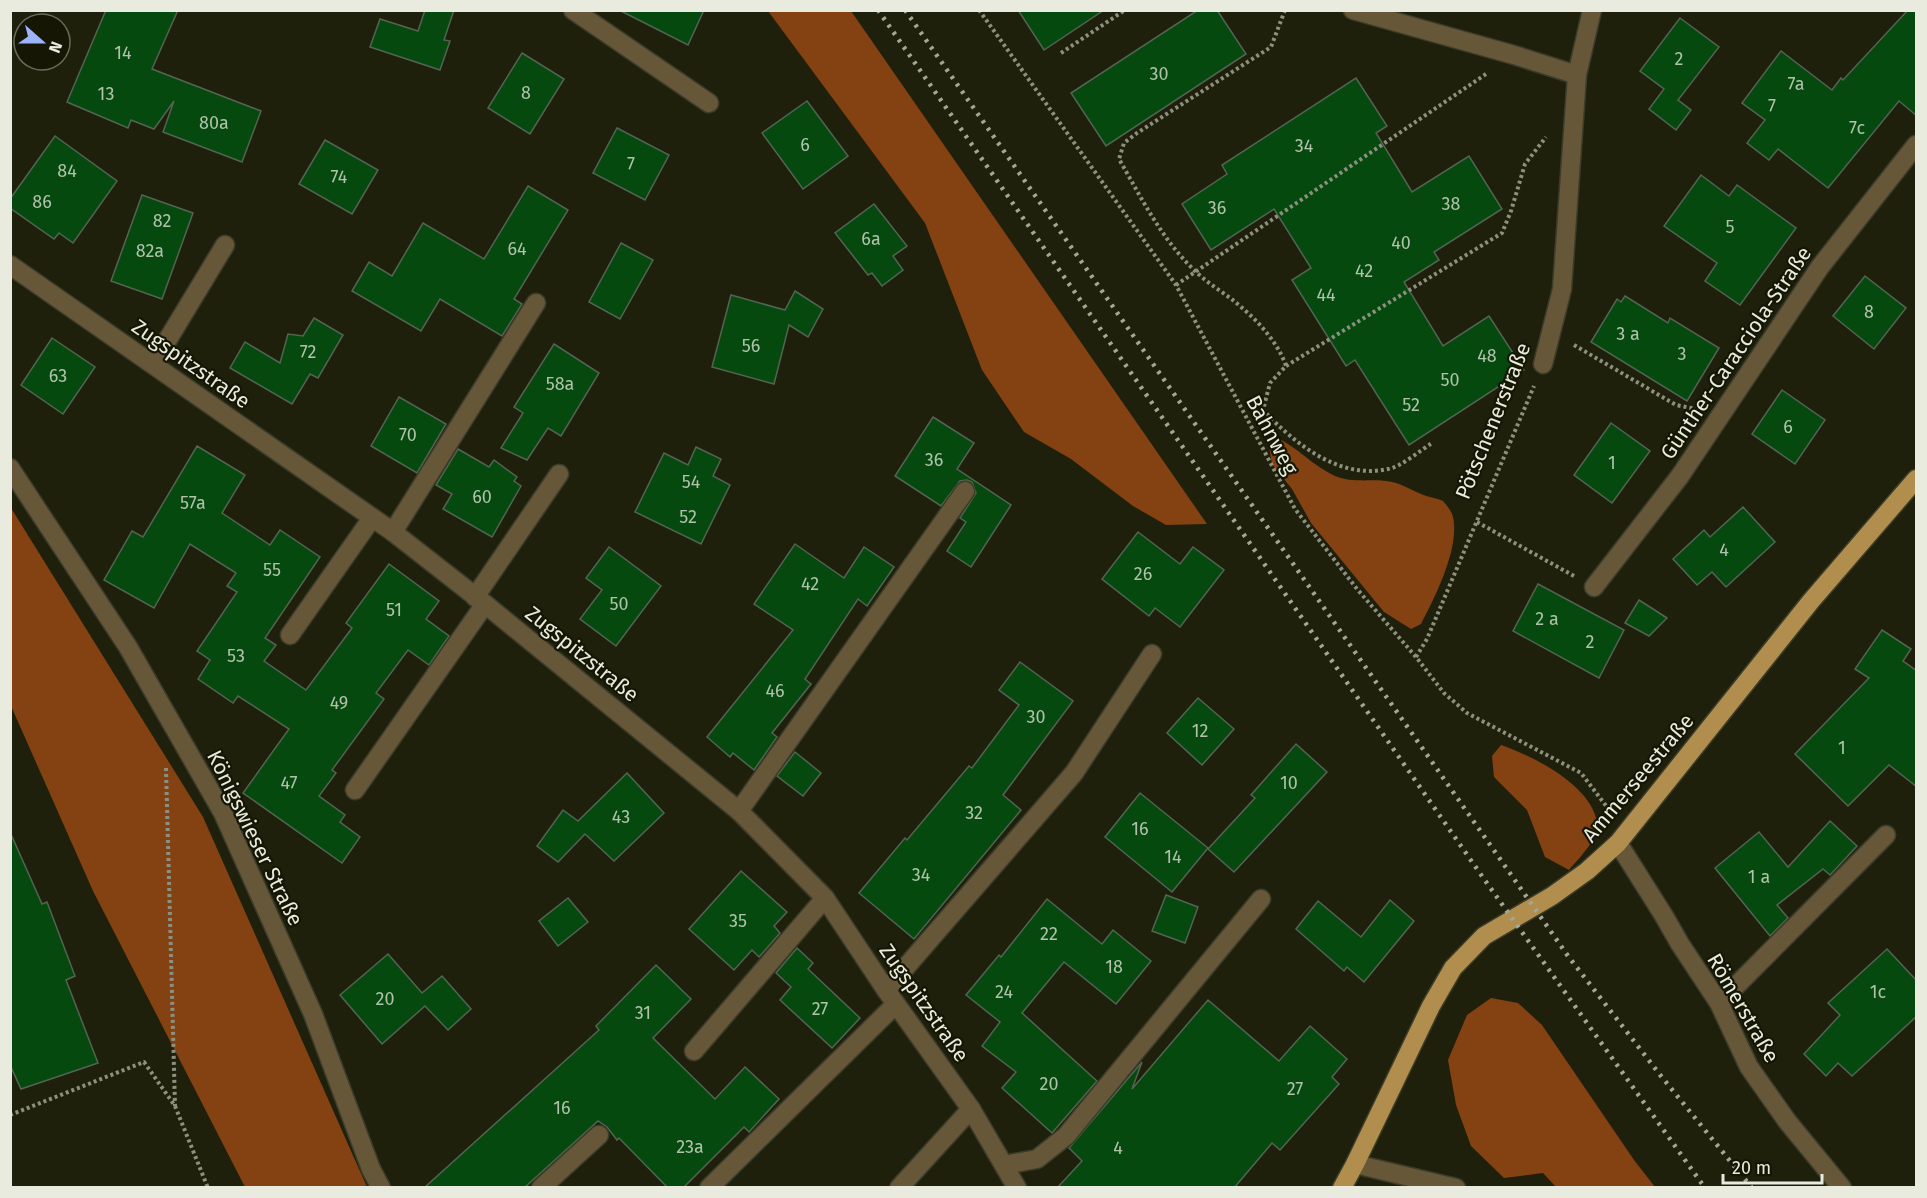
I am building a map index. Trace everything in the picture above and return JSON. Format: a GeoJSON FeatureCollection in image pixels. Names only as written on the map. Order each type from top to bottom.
{"type":"FeatureCollection","features":[{"type":"Feature","properties":{"kind":"main road","name":"Ammerseestraße"},"geometry":{"type":"LineString","coordinates":[[1342,1188],[1431,1006],[1453,968],[1484,936],[1552,896],[1587,871],[1618,843],[1811,601],[1917,479]]}},
{"type":"Feature","properties":{"kind":"street"},"geometry":{"type":"LineString","coordinates":[[573,10],[708,103]]}},
{"type":"Feature","properties":{"kind":"street"},"geometry":{"type":"LineString","coordinates":[[1353,10],[1577,75]]}},
{"type":"Feature","properties":{"kind":"street","name":"Pötschenerstraße"},"geometry":{"type":"LineString","coordinates":[[1543,364],[1562,290],[1577,75],[1592,10]]}},
{"type":"Feature","properties":{"kind":"street","name":"Günther-Caracciola-Straße"},"geometry":{"type":"LineString","coordinates":[[1594,587],[1680,476],[1820,267],[1917,145]]}},
{"type":"Feature","properties":{"kind":"street"},"geometry":{"type":"LineString","coordinates":[[153,364],[225,245]]}},
{"type":"Feature","properties":{"kind":"street","name":"Zugspitzstraße"},"geometry":{"type":"LineString","coordinates":[[10,266],[393,532],[740,811],[825,898],[891,997],[972,1110],[1017,1188]]}},
{"type":"Feature","properties":{"kind":"street"},"geometry":{"type":"LineString","coordinates":[[393,532],[536,303]]}},
{"type":"Feature","properties":{"kind":"street","name":"Königswieser Straße"},"geometry":{"type":"LineString","coordinates":[[10,468],[128,647],[223,813],[313,1014],[371,1169],[381,1188]]}},
{"type":"Feature","properties":{"kind":"street"},"geometry":{"type":"LineString","coordinates":[[355,789],[480,601],[559,474]]}},
{"type":"Feature","properties":{"kind":"street"},"geometry":{"type":"LineString","coordinates":[[740,811],[965,491]]}},
{"type":"Feature","properties":{"kind":"street"},"geometry":{"type":"LineString","coordinates":[[290,635],[372,518]]}},
{"type":"Feature","properties":{"kind":"street"},"geometry":{"type":"LineString","coordinates":[[709,1188],[891,997],[1074,772],[1152,654]]}},
{"type":"Feature","properties":{"kind":"street"},"geometry":{"type":"LineString","coordinates":[[1719,1003],[1886,835]]}},
{"type":"Feature","properties":{"kind":"street","name":"Römerstraße"},"geometry":{"type":"LineString","coordinates":[[1618,843],[1719,1003],[1749,1067],[1787,1121],[1842,1188]]}},
{"type":"Feature","properties":{"kind":"street"},"geometry":{"type":"LineString","coordinates":[[694,1051],[825,898]]}},
{"type":"Feature","properties":{"kind":"street"},"geometry":{"type":"LineString","coordinates":[[1004,1165],[1037,1159],[1066,1136],[1261,899]]}},
{"type":"Feature","properties":{"kind":"street"},"geometry":{"type":"LineString","coordinates":[[899,1188],[972,1110]]}},
{"type":"Feature","properties":{"kind":"street"},"geometry":{"type":"LineString","coordinates":[[541,1188],[599,1135]]}},
{"type":"Feature","properties":{"kind":"street"},"geometry":{"type":"LineString","coordinates":[[1355,1164],[1456,1188]]}},
{"type":"Feature","properties":{"kind":"street"},"geometry":{"type":"LineString","coordinates":[[1384,1170],[1392,1188]]}},
{"type":"Feature","properties":{"kind":"path","name":"Bahnweg"},"geometry":{"type":"LineString","coordinates":[[980,10],[1176,285],[1295,509],[1357,589],[1444,693],[1467,713],[1581,773],[1606,807]]}},
{"type":"Feature","properties":{"kind":"path"},"geometry":{"type":"LineString","coordinates":[[1061,53],[1125,10]]}},
{"type":"Feature","properties":{"kind":"path"},"geometry":{"type":"LineString","coordinates":[[1285,10],[1271,46],[1124,142],[1119,159],[1160,232],[1195,271],[1237,303],[1266,332],[1286,366]]}},
{"type":"Feature","properties":{"kind":"path"},"geometry":{"type":"LineString","coordinates":[[1176,285],[1514,55]]}},
{"type":"Feature","properties":{"kind":"path"},"geometry":{"type":"LineString","coordinates":[[1432,443],[1390,469],[1361,472],[1333,464],[1280,428],[1263,410],[1270,383],[1286,366],[1502,232],[1525,164],[1575,102]]}},
{"type":"Feature","properties":{"kind":"path"},"geometry":{"type":"LineString","coordinates":[[1551,332],[1676,405],[1693,407],[1719,419]]}},
{"type":"Feature","properties":{"kind":"path","name":"Pötschenerstraße"},"geometry":{"type":"LineString","coordinates":[[1416,657],[1427,639],[1543,364]]}},
{"type":"Feature","properties":{"kind":"path"},"geometry":{"type":"LineString","coordinates":[[1477,522],[1594,587]]}},
{"type":"Feature","properties":{"kind":"path"},"geometry":{"type":"LineString","coordinates":[[165,761],[175,1106]]}},
{"type":"Feature","properties":{"kind":"path"},"geometry":{"type":"LineString","coordinates":[[10,1115],[144,1062],[175,1106],[208,1188]]}},
{"type":"Feature","properties":{"kind":"shaded area"},"geometry":{"type":"Polygon","coordinates":[[[768,11],[851,11],[1207,524],[1166,525],[1133,506],[1071,459],[1024,432],[982,370],[925,223],[768,11]]]}},
{"type":"Feature","properties":{"kind":"shaded area"},"geometry":{"type":"Polygon","coordinates":[[[1276,437],[1335,476],[1395,483],[1443,501],[1447,506],[1453,517],[1454,529],[1450,557],[1421,624],[1411,629],[1384,612],[1311,523],[1292,489],[1272,464],[1268,441],[1276,437]]]}},
{"type":"Feature","properties":{"kind":"shaded area"},"geometry":{"type":"Polygon","coordinates":[[[11,508],[203,817],[367,1187],[245,1187],[93,891],[11,706],[11,508]]]}},
{"type":"Feature","properties":{"kind":"shaded area"},"geometry":{"type":"Polygon","coordinates":[[[1501,745],[1529,756],[1559,774],[1584,796],[1592,809],[1597,822],[1595,835],[1588,848],[1569,870],[1545,857],[1527,810],[1494,777],[1492,756],[1501,745]]]}},
{"type":"Feature","properties":{"kind":"shaded area"},"geometry":{"type":"Polygon","coordinates":[[[1491,998],[1518,1003],[1542,1025],[1655,1187],[1556,1187],[1543,1173],[1504,1178],[1471,1146],[1456,1105],[1448,1060],[1467,1015],[1491,998]]]}},
{"type":"Feature","properties":{"kind":"building"},"geometry":{"type":"Polygon","coordinates":[[[106,10],[178,10],[152,69],[261,111],[242,162],[163,132],[174,101],[154,129],[131,120],[128,128],[67,102],[106,10]]]}},
{"type":"Feature","properties":{"kind":"building"},"geometry":{"type":"Polygon","coordinates":[[[425,10],[454,10],[444,40],[450,41],[440,70],[370,47],[380,19],[418,31],[425,10]]]}},
{"type":"Feature","properties":{"kind":"building"},"geometry":{"type":"Polygon","coordinates":[[[619,10],[704,10],[688,45],[619,10]]]}},
{"type":"Feature","properties":{"kind":"building"},"geometry":{"type":"Polygon","coordinates":[[[1018,10],[1104,10],[1044,50],[1018,10]]]}},
{"type":"Feature","properties":{"kind":"building"},"geometry":{"type":"Polygon","coordinates":[[[1198,10],[1217,10],[1246,54],[1106,146],[1071,93],[1198,10]]]}},
{"type":"Feature","properties":{"kind":"building"},"geometry":{"type":"Polygon","coordinates":[[[1908,10],[1917,10],[1917,116],[1899,101],[1828,188],[1778,149],[1769,160],[1747,143],[1765,120],[1742,103],[1781,51],[1832,90],[1908,10]]]}},
{"type":"Feature","properties":{"kind":"building"},"geometry":{"type":"Polygon","coordinates":[[[1680,18],[1719,47],[1678,100],[1691,110],[1676,130],[1649,109],[1664,89],[1640,71],[1680,18]]]}},
{"type":"Feature","properties":{"kind":"building"},"geometry":{"type":"Polygon","coordinates":[[[522,53],[564,79],[530,134],[488,108],[522,53]]]}},
{"type":"Feature","properties":{"kind":"building"},"geometry":{"type":"Polygon","coordinates":[[[1356,78],[1387,126],[1376,133],[1412,192],[1469,156],[1502,209],[1434,252],[1439,260],[1404,282],[1443,346],[1489,316],[1524,370],[1409,445],[1355,360],[1346,366],[1292,280],[1311,268],[1274,209],[1211,250],[1182,204],[1227,174],[1222,165],[1356,78]]]}},
{"type":"Feature","properties":{"kind":"building"},"geometry":{"type":"Polygon","coordinates":[[[807,101],[848,156],[803,189],[762,133],[807,101]]]}},
{"type":"Feature","properties":{"kind":"building"},"geometry":{"type":"Polygon","coordinates":[[[617,128],[669,155],[645,200],[593,173],[617,128]]]}},
{"type":"Feature","properties":{"kind":"building"},"geometry":{"type":"Polygon","coordinates":[[[55,136],[117,181],[73,243],[59,233],[54,239],[10,208],[10,199],[55,136]]]}},
{"type":"Feature","properties":{"kind":"building"},"geometry":{"type":"Polygon","coordinates":[[[325,140],[378,170],[352,214],[299,184],[325,140]]]}},
{"type":"Feature","properties":{"kind":"building"},"geometry":{"type":"Polygon","coordinates":[[[1701,175],[1729,196],[1737,185],[1796,228],[1740,305],[1705,281],[1717,263],[1664,226],[1701,175]]]}},
{"type":"Feature","properties":{"kind":"building"},"geometry":{"type":"Polygon","coordinates":[[[528,186],[568,210],[514,299],[522,304],[502,336],[440,299],[421,331],[352,291],[369,262],[392,276],[423,223],[484,259],[528,186]]]}},
{"type":"Feature","properties":{"kind":"building"},"geometry":{"type":"Polygon","coordinates":[[[142,195],[193,213],[162,299],[111,281],[142,195]]]}},
{"type":"Feature","properties":{"kind":"building"},"geometry":{"type":"Polygon","coordinates":[[[874,204],[907,246],[893,256],[903,270],[882,286],[872,273],[868,275],[835,233],[874,204]]]}},
{"type":"Feature","properties":{"kind":"building"},"geometry":{"type":"Polygon","coordinates":[[[621,243],[653,260],[620,319],[589,302],[621,243]]]}},
{"type":"Feature","properties":{"kind":"building"},"geometry":{"type":"Polygon","coordinates":[[[1865,276],[1906,308],[1874,349],[1833,316],[1865,276]]]}},
{"type":"Feature","properties":{"kind":"building"},"geometry":{"type":"Polygon","coordinates":[[[795,291],[823,309],[808,337],[789,325],[774,384],[712,367],[731,295],[785,310],[795,291]]]}},
{"type":"Feature","properties":{"kind":"building"},"geometry":{"type":"Polygon","coordinates":[[[1625,296],[1668,323],[1670,318],[1719,348],[1687,401],[1591,342],[1617,299],[1621,302],[1625,296]]]}},
{"type":"Feature","properties":{"kind":"building"},"geometry":{"type":"Polygon","coordinates":[[[314,318],[343,335],[318,378],[310,374],[292,404],[230,368],[245,342],[280,363],[288,334],[303,336],[314,318]]]}},
{"type":"Feature","properties":{"kind":"building"},"geometry":{"type":"Polygon","coordinates":[[[52,338],[95,367],[63,414],[21,385],[52,338]]]}},
{"type":"Feature","properties":{"kind":"building"},"geometry":{"type":"Polygon","coordinates":[[[554,344],[599,373],[561,436],[548,428],[527,460],[501,448],[523,413],[514,407],[554,344]]]}},
{"type":"Feature","properties":{"kind":"building"},"geometry":{"type":"Polygon","coordinates":[[[1782,390],[1825,420],[1795,464],[1752,434],[1782,390]]]}},
{"type":"Feature","properties":{"kind":"building"},"geometry":{"type":"Polygon","coordinates":[[[399,397],[446,424],[417,473],[371,446],[399,397]]]}},
{"type":"Feature","properties":{"kind":"building"},"geometry":{"type":"Polygon","coordinates":[[[933,417],[974,443],[957,469],[1011,505],[971,567],[947,551],[966,522],[960,518],[976,493],[972,482],[960,481],[941,506],[895,476],[933,417]]]}},
{"type":"Feature","properties":{"kind":"building"},"geometry":{"type":"Polygon","coordinates":[[[1611,423],[1650,451],[1612,503],[1574,475],[1611,423]]]}},
{"type":"Feature","properties":{"kind":"building"},"geometry":{"type":"Polygon","coordinates":[[[197,446],[245,475],[222,513],[270,545],[280,530],[320,557],[265,638],[276,645],[264,661],[306,690],[352,628],[346,623],[389,564],[439,601],[426,619],[449,636],[429,665],[408,650],[376,693],[384,699],[332,770],[336,773],[319,796],[345,815],[340,822],[360,837],[342,863],[243,793],[289,729],[238,696],[233,703],[198,679],[210,660],[197,651],[237,592],[227,586],[236,573],[190,544],[154,608],[104,580],[132,531],[143,537],[197,446]]]}},
{"type":"Feature","properties":{"kind":"building"},"geometry":{"type":"Polygon","coordinates":[[[696,447],[721,459],[713,476],[730,485],[701,544],[635,512],[664,453],[688,465],[696,447]]]}},
{"type":"Feature","properties":{"kind":"building"},"geometry":{"type":"Polygon","coordinates":[[[458,449],[489,467],[494,460],[517,477],[514,481],[521,486],[492,537],[443,509],[452,494],[436,485],[458,449]]]}},
{"type":"Feature","properties":{"kind":"building"},"geometry":{"type":"Polygon","coordinates":[[[1743,507],[1775,542],[1726,587],[1712,572],[1697,585],[1673,559],[1704,530],[1710,537],[1743,507]]]}},
{"type":"Feature","properties":{"kind":"building"},"geometry":{"type":"Polygon","coordinates":[[[1138,532],[1180,564],[1193,547],[1224,570],[1180,627],[1155,608],[1149,616],[1102,579],[1138,532]]]}},
{"type":"Feature","properties":{"kind":"building"},"geometry":{"type":"Polygon","coordinates":[[[795,544],[844,578],[864,547],[894,567],[867,606],[858,599],[805,679],[811,684],[772,733],[777,737],[754,770],[733,753],[730,757],[707,737],[793,630],[754,604],[795,544]]]}},
{"type":"Feature","properties":{"kind":"building"},"geometry":{"type":"Polygon","coordinates":[[[609,547],[661,586],[616,646],[580,619],[602,590],[586,578],[609,547]]]}},
{"type":"Feature","properties":{"kind":"building"},"geometry":{"type":"Polygon","coordinates":[[[1538,584],[1624,630],[1599,678],[1513,631],[1538,584]]]}},
{"type":"Feature","properties":{"kind":"building"},"geometry":{"type":"Polygon","coordinates":[[[1639,600],[1667,618],[1649,636],[1625,623],[1639,600]]]}},
{"type":"Feature","properties":{"kind":"building"},"geometry":{"type":"Polygon","coordinates":[[[1882,630],[1911,649],[1903,661],[1917,671],[1917,787],[1889,765],[1848,806],[1795,754],[1869,678],[1855,669],[1882,630]]]}},
{"type":"Feature","properties":{"kind":"building"},"geometry":{"type":"Polygon","coordinates":[[[1020,662],[1073,701],[1003,795],[1021,810],[914,939],[859,893],[969,766],[972,768],[1019,705],[999,690],[1020,662]]]}},
{"type":"Feature","properties":{"kind":"building"},"geometry":{"type":"Polygon","coordinates":[[[1198,698],[1234,729],[1202,765],[1167,733],[1198,698]]]}},
{"type":"Feature","properties":{"kind":"building"},"geometry":{"type":"Polygon","coordinates":[[[1296,744],[1327,772],[1234,872],[1208,849],[1255,798],[1251,795],[1296,744]]]}},
{"type":"Feature","properties":{"kind":"building"},"geometry":{"type":"Polygon","coordinates":[[[795,752],[821,773],[803,796],[777,776],[795,752]]]}},
{"type":"Feature","properties":{"kind":"building"},"geometry":{"type":"Polygon","coordinates":[[[627,773],[664,813],[614,861],[585,834],[558,862],[537,846],[563,810],[578,821],[627,773]]]}},
{"type":"Feature","properties":{"kind":"building"},"geometry":{"type":"Polygon","coordinates":[[[1140,793],[1208,848],[1172,892],[1105,837],[1140,793]]]}},
{"type":"Feature","properties":{"kind":"building"},"geometry":{"type":"Polygon","coordinates":[[[1830,821],[1857,846],[1830,875],[1823,869],[1777,905],[1788,918],[1770,936],[1715,868],[1759,832],[1788,867],[1830,821]]]}},
{"type":"Feature","properties":{"kind":"building"},"geometry":{"type":"Polygon","coordinates":[[[10,832],[42,904],[47,902],[75,976],[66,980],[98,1063],[21,1089],[10,1065],[10,832]]]}},
{"type":"Feature","properties":{"kind":"building"},"geometry":{"type":"Polygon","coordinates":[[[741,871],[787,912],[774,926],[780,933],[759,957],[752,950],[734,970],[689,929],[741,871]]]}},
{"type":"Feature","properties":{"kind":"building"},"geometry":{"type":"Polygon","coordinates":[[[1166,895],[1198,907],[1185,943],[1152,931],[1166,895]]]}},
{"type":"Feature","properties":{"kind":"building"},"geometry":{"type":"Polygon","coordinates":[[[568,898],[588,922],[558,946],[539,921],[568,898]]]}},
{"type":"Feature","properties":{"kind":"building"},"geometry":{"type":"Polygon","coordinates":[[[1047,899],[1102,944],[1113,930],[1151,961],[1116,1004],[1064,962],[1022,1013],[1097,1081],[1052,1133],[1002,1088],[1016,1072],[982,1046],[1000,1022],[966,995],[999,955],[1001,957],[1047,899]]]}},
{"type":"Feature","properties":{"kind":"building"},"geometry":{"type":"Polygon","coordinates":[[[1390,900],[1414,921],[1364,982],[1347,967],[1344,971],[1296,929],[1318,901],[1361,937],[1390,900]]]}},
{"type":"Feature","properties":{"kind":"building"},"geometry":{"type":"Polygon","coordinates":[[[797,948],[813,963],[808,969],[860,1018],[832,1048],[780,1000],[791,987],[776,973],[797,948]]]}},
{"type":"Feature","properties":{"kind":"building"},"geometry":{"type":"Polygon","coordinates":[[[1887,949],[1917,981],[1917,1016],[1852,1076],[1838,1063],[1826,1076],[1804,1054],[1840,1015],[1828,1003],[1887,949]]]}},
{"type":"Feature","properties":{"kind":"building"},"geometry":{"type":"Polygon","coordinates":[[[388,954],[422,993],[442,976],[471,1009],[448,1030],[425,1006],[382,1044],[340,995],[388,954]]]}},
{"type":"Feature","properties":{"kind":"building"},"geometry":{"type":"Polygon","coordinates":[[[656,965],[691,999],[653,1038],[715,1099],[745,1067],[779,1099],[749,1132],[744,1127],[683,1188],[668,1188],[619,1138],[617,1140],[607,1127],[598,1121],[524,1188],[424,1188],[599,1030],[596,1026],[656,965]]]}},
{"type":"Feature","properties":{"kind":"building"},"geometry":{"type":"Polygon","coordinates":[[[1208,1000],[1279,1061],[1310,1026],[1347,1059],[1332,1077],[1339,1084],[1280,1150],[1272,1143],[1234,1188],[1057,1188],[1082,1161],[1069,1148],[1142,1062],[1132,1089],[1208,1000]]]}},
{"type":"Feature","properties":{"kind":"railway"},"geometry":{"type":"LineString","coordinates":[[878,10],[1484,879],[1705,1188]]}},
{"type":"Feature","properties":{"kind":"railway"},"geometry":{"type":"LineString","coordinates":[[905,10],[1568,956],[1752,1188]]}}]}
